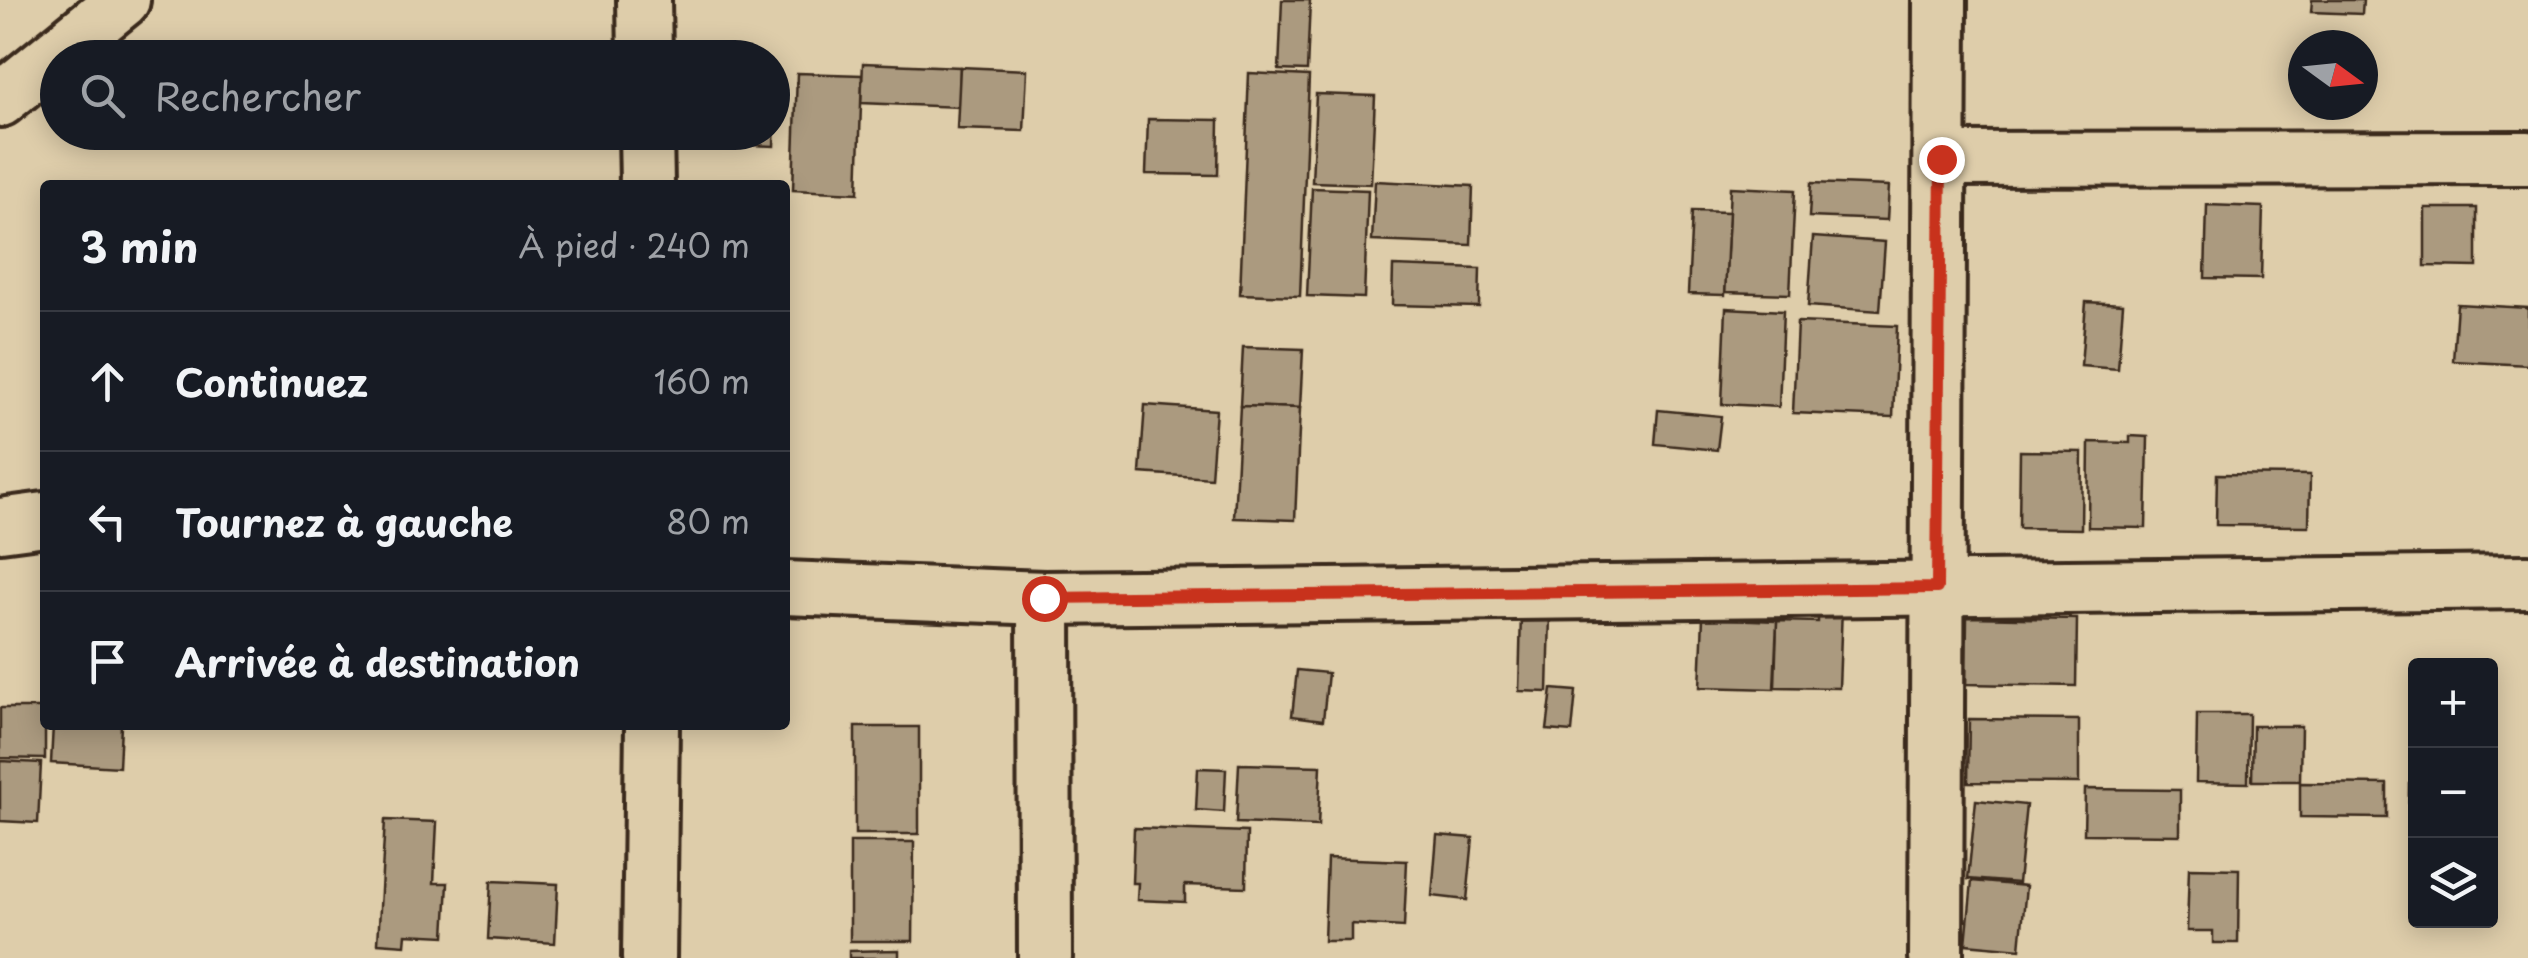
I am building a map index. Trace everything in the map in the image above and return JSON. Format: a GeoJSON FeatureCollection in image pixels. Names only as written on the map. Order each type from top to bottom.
{"type":"FeatureCollection","features":[{"type":"Feature","properties":{"kind":"street"},"geometry":{"type":"LineString","coordinates":[[74,40],[123,0]]}},
{"type":"Feature","properties":{"kind":"street"},"geometry":{"type":"LineString","coordinates":[[644,0],[645,40]]}},
{"type":"Feature","properties":{"kind":"street"},"geometry":{"type":"LineString","coordinates":[[1936,958],[1940,0]]}},
{"type":"Feature","properties":{"kind":"street"},"geometry":{"type":"LineString","coordinates":[[0,100],[40,67]]}},
{"type":"Feature","properties":{"kind":"street"},"geometry":{"type":"LineString","coordinates":[[646,150],[647,180]]}},
{"type":"Feature","properties":{"kind":"street"},"geometry":{"type":"LineString","coordinates":[[1941,159],[2528,158]]}},
{"type":"Feature","properties":{"kind":"street"},"geometry":{"type":"LineString","coordinates":[[0,525],[40,520]]}},
{"type":"Feature","properties":{"kind":"street"},"geometry":{"type":"LineString","coordinates":[[790,588],[1044,598],[2528,582]]}},
{"type":"Feature","properties":{"kind":"street"},"geometry":{"type":"LineString","coordinates":[[1044,598],[1045,958]]}},
{"type":"Feature","properties":{"kind":"street"},"geometry":{"type":"LineString","coordinates":[[649,958],[652,730]]}},
{"type":"Feature","properties":{"kind":"building"},"geometry":{"type":"Polygon","coordinates":[[[1282,0],[1310,0],[1307,71],[1279,70],[1282,0]]]}},
{"type":"Feature","properties":{"kind":"building"},"geometry":{"type":"Polygon","coordinates":[[[2312,0],[2363,0],[2362,14],[2311,12],[2312,0]]]}},
{"type":"Feature","properties":{"kind":"building"},"geometry":{"type":"Polygon","coordinates":[[[863,63],[960,67],[959,107],[861,103],[863,63]]]}},
{"type":"Feature","properties":{"kind":"building"},"geometry":{"type":"Polygon","coordinates":[[[960,67],[1027,70],[1024,131],[957,129],[960,67]]]}},
{"type":"Feature","properties":{"kind":"building"},"geometry":{"type":"Polygon","coordinates":[[[797,73],[862,75],[858,193],[793,190],[797,73]]]}},
{"type":"Feature","properties":{"kind":"building"},"geometry":{"type":"Polygon","coordinates":[[[1249,73],[1309,76],[1300,296],[1240,294],[1249,73]]]}},
{"type":"Feature","properties":{"kind":"building"},"geometry":{"type":"Polygon","coordinates":[[[1316,94],[1375,96],[1371,184],[1312,182],[1316,94]]]}},
{"type":"Feature","properties":{"kind":"building"},"geometry":{"type":"Polygon","coordinates":[[[1148,119],[1219,120],[1218,175],[1146,174],[1148,119]]]}},
{"type":"Feature","properties":{"kind":"building"},"geometry":{"type":"Polygon","coordinates":[[[1375,181],[1473,186],[1471,245],[1372,241],[1375,181]]]}},
{"type":"Feature","properties":{"kind":"building"},"geometry":{"type":"Polygon","coordinates":[[[1811,183],[1889,186],[1887,220],[1809,217],[1811,183]]]}},
{"type":"Feature","properties":{"kind":"building"},"geometry":{"type":"Polygon","coordinates":[[[1730,187],[1795,190],[1790,294],[1725,292],[1730,187]]]}},
{"type":"Feature","properties":{"kind":"building"},"geometry":{"type":"Polygon","coordinates":[[[1312,188],[1368,190],[1364,298],[1307,296],[1312,188]]]}},
{"type":"Feature","properties":{"kind":"building"},"geometry":{"type":"Polygon","coordinates":[[[2207,205],[2263,207],[2261,279],[2205,278],[2207,205]]]}},
{"type":"Feature","properties":{"kind":"building"},"geometry":{"type":"Polygon","coordinates":[[[2425,208],[2477,208],[2477,267],[2425,266],[2425,208]]]}},
{"type":"Feature","properties":{"kind":"building"},"geometry":{"type":"Polygon","coordinates":[[[1692,211],[1729,212],[1725,295],[1688,294],[1692,211]]]}},
{"type":"Feature","properties":{"kind":"building"},"geometry":{"type":"Polygon","coordinates":[[[1813,237],[1885,242],[1880,311],[1808,306],[1813,237]]]}},
{"type":"Feature","properties":{"kind":"building"},"geometry":{"type":"Polygon","coordinates":[[[1393,266],[1480,269],[1479,307],[1392,305],[1393,266]]]}},
{"type":"Feature","properties":{"kind":"building"},"geometry":{"type":"Polygon","coordinates":[[[2086,302],[2123,304],[2118,369],[2081,366],[2086,302]]]}},
{"type":"Feature","properties":{"kind":"building"},"geometry":{"type":"Polygon","coordinates":[[[2457,304],[2528,308],[2528,365],[2453,361],[2457,304]]]}},
{"type":"Feature","properties":{"kind":"building"},"geometry":{"type":"Polygon","coordinates":[[[1726,308],[1783,311],[1779,407],[1722,404],[1726,308]]]}},
{"type":"Feature","properties":{"kind":"building"},"geometry":{"type":"Polygon","coordinates":[[[1797,322],[1897,326],[1893,417],[1793,413],[1797,322]]]}},
{"type":"Feature","properties":{"kind":"building"},"geometry":{"type":"Polygon","coordinates":[[[1243,347],[1303,349],[1300,408],[1240,406],[1243,347]]]}},
{"type":"Feature","properties":{"kind":"building"},"geometry":{"type":"Polygon","coordinates":[[[1145,405],[1216,410],[1211,478],[1140,473],[1145,405]]]}},
{"type":"Feature","properties":{"kind":"building"},"geometry":{"type":"Polygon","coordinates":[[[1240,406],[1300,408],[1295,520],[1234,518],[1240,406]]]}},
{"type":"Feature","properties":{"kind":"building"},"geometry":{"type":"Polygon","coordinates":[[[1658,410],[1721,416],[1717,450],[1655,444],[1658,410]]]}},
{"type":"Feature","properties":{"kind":"building"},"geometry":{"type":"Polygon","coordinates":[[[2130,436],[2148,437],[2146,528],[2088,527],[2089,442],[2130,443],[2130,436]]]}},
{"type":"Feature","properties":{"kind":"building"},"geometry":{"type":"Polygon","coordinates":[[[2020,451],[2082,452],[2081,529],[2019,528],[2020,451]]]}},
{"type":"Feature","properties":{"kind":"building"},"geometry":{"type":"Polygon","coordinates":[[[2217,474],[2310,475],[2309,526],[2216,525],[2217,474]]]}},
{"type":"Feature","properties":{"kind":"building"},"geometry":{"type":"Polygon","coordinates":[[[1818,607],[1842,607],[1839,688],[1775,687],[1777,621],[1818,622],[1818,607]]]}},
{"type":"Feature","properties":{"kind":"building"},"geometry":{"type":"Polygon","coordinates":[[[1521,614],[1550,615],[1548,692],[1519,691],[1521,614]]]}},
{"type":"Feature","properties":{"kind":"building"},"geometry":{"type":"Polygon","coordinates":[[[1967,617],[2077,619],[2076,686],[1966,684],[1967,617]]]}},
{"type":"Feature","properties":{"kind":"building"},"geometry":{"type":"Polygon","coordinates":[[[1703,618],[1777,621],[1774,689],[1700,687],[1703,618]]]}},
{"type":"Feature","properties":{"kind":"building"},"geometry":{"type":"Polygon","coordinates":[[[1297,670],[1328,673],[1323,720],[1292,716],[1297,670]]]}},
{"type":"Feature","properties":{"kind":"building"},"geometry":{"type":"Polygon","coordinates":[[[1552,689],[1576,691],[1572,732],[1547,730],[1552,689]]]}},
{"type":"Feature","properties":{"kind":"building"},"geometry":{"type":"Polygon","coordinates":[[[0,708],[40,708],[45,759],[0,758],[0,708]]]}},
{"type":"Feature","properties":{"kind":"building"},"geometry":{"type":"Polygon","coordinates":[[[2197,714],[2249,714],[2248,783],[2196,782],[2197,714]]]}},
{"type":"Feature","properties":{"kind":"building"},"geometry":{"type":"Polygon","coordinates":[[[1969,719],[2079,720],[2079,783],[1968,782],[1969,719]]]}},
{"type":"Feature","properties":{"kind":"building"},"geometry":{"type":"Polygon","coordinates":[[[2253,726],[2301,726],[2300,781],[2252,781],[2253,726]]]}},
{"type":"Feature","properties":{"kind":"building"},"geometry":{"type":"Polygon","coordinates":[[[855,727],[919,727],[919,834],[855,834],[855,727]]]}},
{"type":"Feature","properties":{"kind":"building"},"geometry":{"type":"Polygon","coordinates":[[[53,730],[121,730],[119,767],[51,763],[53,730]]]}},
{"type":"Feature","properties":{"kind":"building"},"geometry":{"type":"Polygon","coordinates":[[[0,761],[41,763],[38,823],[0,821],[0,761]]]}},
{"type":"Feature","properties":{"kind":"building"},"geometry":{"type":"Polygon","coordinates":[[[1239,764],[1321,766],[1318,826],[1236,823],[1239,764]]]}},
{"type":"Feature","properties":{"kind":"building"},"geometry":{"type":"Polygon","coordinates":[[[1198,768],[1226,769],[1224,812],[1196,810],[1198,768]]]}},
{"type":"Feature","properties":{"kind":"building"},"geometry":{"type":"Polygon","coordinates":[[[2300,783],[2387,784],[2387,818],[2300,817],[2300,783]]]}},
{"type":"Feature","properties":{"kind":"building"},"geometry":{"type":"Polygon","coordinates":[[[2085,789],[2180,790],[2180,835],[2084,834],[2085,789]]]}},
{"type":"Feature","properties":{"kind":"building"},"geometry":{"type":"Polygon","coordinates":[[[1976,800],[2026,805],[2018,883],[1968,879],[1976,800]]]}},
{"type":"Feature","properties":{"kind":"building"},"geometry":{"type":"Polygon","coordinates":[[[385,820],[437,822],[434,883],[448,883],[445,936],[406,934],[405,945],[378,943],[385,820]]]}},
{"type":"Feature","properties":{"kind":"building"},"geometry":{"type":"Polygon","coordinates":[[[1134,828],[1247,832],[1246,887],[1185,885],[1185,902],[1137,900],[1138,883],[1132,883],[1134,828]]]}},
{"type":"Feature","properties":{"kind":"building"},"geometry":{"type":"Polygon","coordinates":[[[1437,835],[1473,838],[1467,900],[1432,896],[1437,835]]]}},
{"type":"Feature","properties":{"kind":"building"},"geometry":{"type":"Polygon","coordinates":[[[850,842],[914,842],[913,941],[850,941],[850,842]]]}},
{"type":"Feature","properties":{"kind":"building"},"geometry":{"type":"Polygon","coordinates":[[[1327,858],[1407,861],[1404,927],[1351,924],[1351,941],[1324,941],[1327,858]]]}},
{"type":"Feature","properties":{"kind":"building"},"geometry":{"type":"Polygon","coordinates":[[[2189,868],[2239,869],[2238,943],[2213,943],[2213,931],[2187,931],[2189,868]]]}},
{"type":"Feature","properties":{"kind":"building"},"geometry":{"type":"Polygon","coordinates":[[[491,881],[558,884],[555,943],[488,939],[491,881]]]}},
{"type":"Feature","properties":{"kind":"building"},"geometry":{"type":"Polygon","coordinates":[[[1972,881],[2026,886],[2020,949],[1966,944],[1972,881]]]}},
{"type":"Feature","properties":{"kind":"building"},"geometry":{"type":"Polygon","coordinates":[[[899,950],[899,958],[849,958],[849,951],[899,950]]]}},
{"type":"Feature","properties":{"kind":"route"},"geometry":{"type":"LineString","coordinates":[[1044,598],[1937,588],[1941,159]]}}]}
